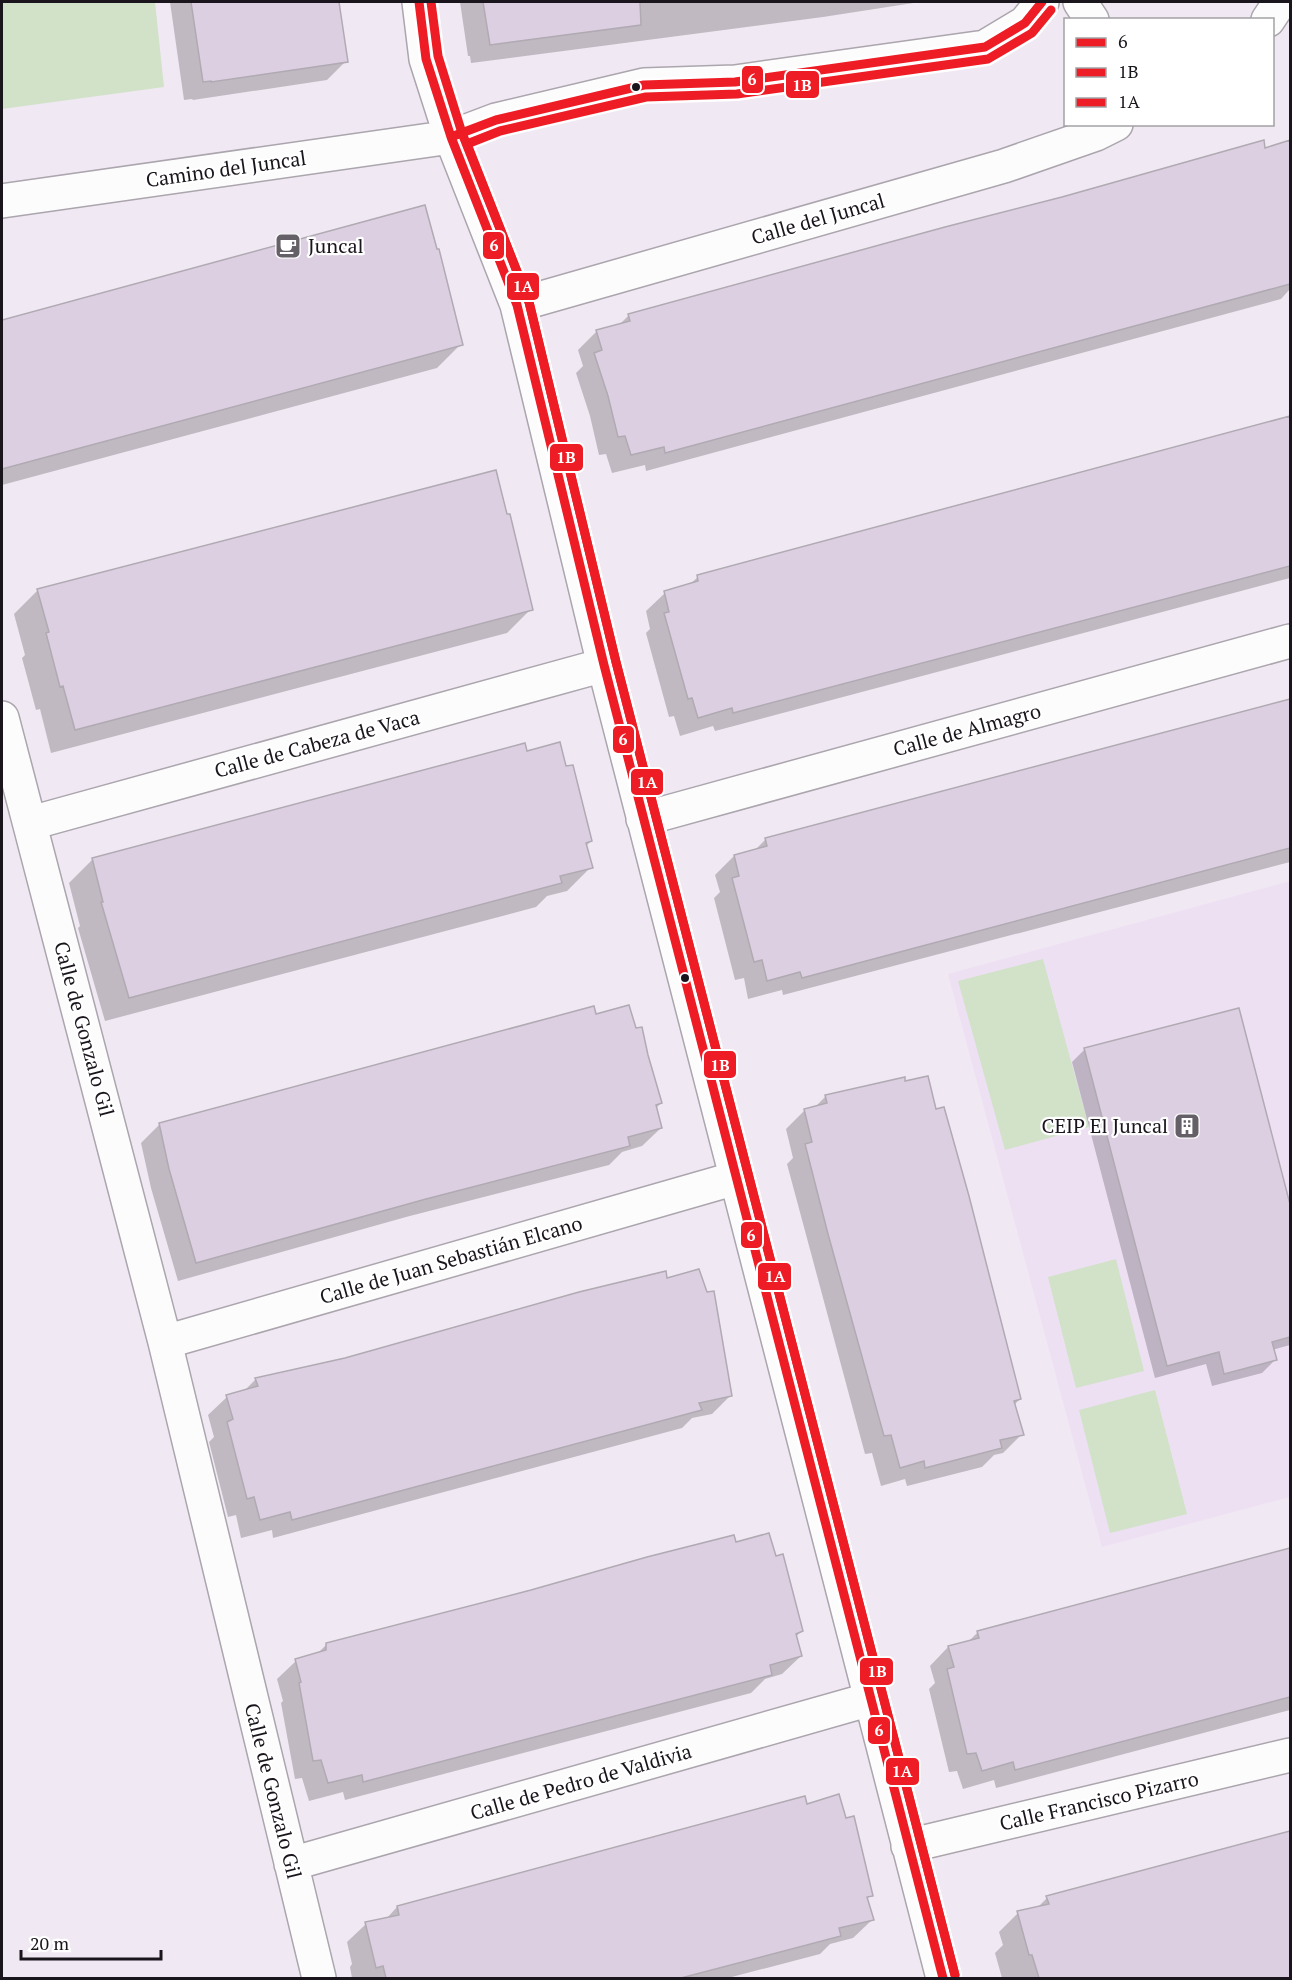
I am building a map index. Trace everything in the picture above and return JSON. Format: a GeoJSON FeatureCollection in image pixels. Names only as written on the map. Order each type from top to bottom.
{"type":"FeatureCollection","features":[{"type":"Feature","properties":{"kind":"street"},"geometry":{"type":"LineString","coordinates":[[419,2],[426,59],[451,137],[517,305],[643,819],[943,1978]]}},
{"type":"Feature","properties":{"kind":"street"},"geometry":{"type":"LineString","coordinates":[[451,137],[496,120],[644,85],[735,82],[985,46],[1025,23],[1042,2]]}},
{"type":"Feature","properties":{"kind":"street"},"geometry":{"type":"LineString","coordinates":[[1080,2],[1091,18]]}},
{"type":"Feature","properties":{"kind":"street","name":"Calle del Juncal"},"geometry":{"type":"LineString","coordinates":[[517,305],[1004,166],[1096,134],[1112,126]]}},
{"type":"Feature","properties":{"kind":"street","name":"Camino del Juncal"},"geometry":{"type":"LineString","coordinates":[[2,201],[451,137]]}},
{"type":"Feature","properties":{"kind":"street","name":"Calle de Almagro"},"geometry":{"type":"LineString","coordinates":[[643,819],[1290,641]]}},
{"type":"Feature","properties":{"kind":"street","name":"Calle de Cabeza de Vaca"},"geometry":{"type":"LineString","coordinates":[[31,823],[604,665]]}},
{"type":"Feature","properties":{"kind":"street","name":"Calle de Gonzalo Gil"},"geometry":{"type":"LineString","coordinates":[[2,718],[165,1342],[319,1978]]}},
{"type":"Feature","properties":{"kind":"street","name":"Calle de Juan Sebastián Elcano"},"geometry":{"type":"LineString","coordinates":[[165,1342],[736,1178]]}},
{"type":"Feature","properties":{"kind":"street","name":"Calle de Pedro de Valdivia"},"geometry":{"type":"LineString","coordinates":[[291,1864],[871,1700]]}},
{"type":"Feature","properties":{"kind":"street","name":"Calle Francisco Pizarro"},"geometry":{"type":"LineString","coordinates":[[908,1846],[1290,1755]]}},
{"type":"Feature","properties":{"kind":"shaded area"},"geometry":{"type":"Polygon","coordinates":[[[1290,881],[1290,1497],[1102,1547],[948,974],[1290,881]]]}},
{"type":"Feature","properties":{"kind":"green space"},"geometry":{"type":"Polygon","coordinates":[[[2,2],[155,2],[164,87],[2,109],[2,2]]]}},
{"type":"Feature","properties":{"kind":"green space"},"geometry":{"type":"Polygon","coordinates":[[[1043,959],[1089,1127],[1005,1150],[958,981],[1043,959]]]}},
{"type":"Feature","properties":{"kind":"green space"},"geometry":{"type":"Polygon","coordinates":[[[1116,1259],[1144,1371],[1076,1388],[1048,1277],[1116,1259]]]}},
{"type":"Feature","properties":{"kind":"green space"},"geometry":{"type":"Polygon","coordinates":[[[1155,1390],[1187,1514],[1110,1533],[1079,1410],[1155,1390]]]}},
{"type":"Feature","properties":{"kind":"building"},"geometry":{"type":"Polygon","coordinates":[[[191,2],[339,2],[348,62],[203,82],[191,2]]]}},
{"type":"Feature","properties":{"kind":"building"},"geometry":{"type":"Polygon","coordinates":[[[483,2],[640,2],[641,25],[490,45],[483,2]]]}},
{"type":"Feature","properties":{"kind":"building"},"geometry":{"type":"Polygon","coordinates":[[[1264,140],[1265,148],[1290,140],[1290,284],[665,453],[664,447],[631,455],[625,436],[618,437],[594,353],[602,350],[596,330],[630,321],[628,314],[1264,140]]]}},
{"type":"Feature","properties":{"kind":"building"},"geometry":{"type":"Polygon","coordinates":[[[425,205],[437,249],[439,249],[463,345],[2,469],[2,320],[425,205]]]}},
{"type":"Feature","properties":{"kind":"building"},"geometry":{"type":"Polygon","coordinates":[[[1290,416],[1290,566],[733,713],[732,708],[698,718],[692,698],[688,699],[664,613],[669,612],[664,591],[698,581],[697,575],[1290,416]]]}},
{"type":"Feature","properties":{"kind":"building"},"geometry":{"type":"Polygon","coordinates":[[[496,470],[507,514],[510,514],[533,610],[75,730],[63,686],[60,687],[46,633],[49,632],[37,589],[496,470]]]}},
{"type":"Feature","properties":{"kind":"building"},"geometry":{"type":"Polygon","coordinates":[[[1290,699],[1290,848],[802,978],[800,972],[767,981],[762,960],[754,962],[732,878],[739,876],[734,855],[767,846],[765,838],[1290,699]]]}},
{"type":"Feature","properties":{"kind":"building"},"geometry":{"type":"Polygon","coordinates":[[[560,742],[566,766],[573,765],[592,841],[586,843],[593,868],[560,876],[562,883],[129,998],[101,902],[103,902],[92,858],[525,743],[527,751],[560,742]]]}},
{"type":"Feature","properties":{"kind":"building"},"geometry":{"type":"Polygon","coordinates":[[[629,1005],[636,1028],[642,1027],[662,1103],[656,1105],[662,1128],[628,1137],[630,1146],[426,1199],[196,1263],[169,1169],[159,1123],[594,1006],[596,1014],[629,1005]]]}},
{"type":"Feature","properties":{"kind":"building","name":"CEIP El Juncal"},"geometry":{"type":"Polygon","coordinates":[[[1239,1008],[1290,1204],[1290,1337],[1272,1342],[1277,1360],[1224,1374],[1219,1352],[1167,1366],[1084,1048],[1239,1008]]]}},
{"type":"Feature","properties":{"kind":"building"},"geometry":{"type":"Polygon","coordinates":[[[928,1076],[936,1109],[944,1107],[969,1196],[1021,1399],[1014,1401],[1024,1435],[1000,1440],[1002,1448],[925,1468],[924,1461],[900,1468],[891,1435],[884,1436],[828,1234],[805,1144],[812,1142],[804,1109],[827,1103],[825,1095],[905,1077],[905,1081],[928,1076]]]}},
{"type":"Feature","properties":{"kind":"building"},"geometry":{"type":"Polygon","coordinates":[[[699,1269],[707,1292],[714,1291],[732,1396],[699,1403],[702,1410],[292,1520],[290,1512],[260,1520],[254,1497],[247,1499],[227,1422],[233,1419],[226,1395],[258,1386],[255,1378],[345,1358],[579,1292],[666,1271],[667,1278],[699,1269]]]}},
{"type":"Feature","properties":{"kind":"building"},"geometry":{"type":"Polygon","coordinates":[[[769,1533],[776,1556],[783,1554],[803,1631],[796,1634],[802,1656],[770,1665],[772,1675],[363,1782],[362,1775],[328,1783],[321,1760],[313,1761],[299,1683],[301,1682],[295,1659],[326,1650],[326,1643],[734,1535],[736,1542],[769,1533]]]}},
{"type":"Feature","properties":{"kind":"building"},"geometry":{"type":"Polygon","coordinates":[[[1290,1548],[1290,1697],[1015,1770],[1013,1762],[982,1771],[976,1753],[967,1754],[947,1669],[954,1667],[948,1646],[979,1638],[977,1631],[1290,1548]]]}},
{"type":"Feature","properties":{"kind":"building"},"geometry":{"type":"Polygon","coordinates":[[[839,1794],[846,1818],[854,1816],[873,1896],[867,1897],[874,1920],[839,1928],[841,1936],[681,1978],[386,1978],[383,1966],[376,1968],[365,1922],[399,1915],[397,1906],[805,1796],[807,1804],[839,1794]]]}},
{"type":"Feature","properties":{"kind":"building"},"geometry":{"type":"Polygon","coordinates":[[[1290,1831],[1290,1978],[1039,1978],[1032,1955],[1029,1955],[1017,1911],[1049,1904],[1046,1896],[1290,1831]]]}},
{"type":"Feature","properties":{"kind":"transit line","name":"6"},"geometry":{"type":"LineString","coordinates":[[419,2],[426,59],[451,137],[517,305],[604,665],[943,1978]]}},
{"type":"Feature","properties":{"kind":"transit line","name":"1A"},"geometry":{"type":"LineString","coordinates":[[431,2],[438,56],[462,133],[529,302],[616,662],[955,1975]]}},
{"type":"Feature","properties":{"kind":"transit line","name":"6"},"geometry":{"type":"LineString","coordinates":[[451,137],[496,120],[644,85],[735,82],[985,47],[1025,23],[1042,2]]}},
{"type":"Feature","properties":{"kind":"transit line","name":"1B"},"geometry":{"type":"LineString","coordinates":[[955,1975],[616,662],[529,302],[467,144],[500,131],[646,97],[737,94],[988,59],[1032,33],[1051,10]]}},
{"type":"Feature","properties":{"kind":"place","name":"Juncal"},"geometry":{"type":"Point","coordinates":[288,246]}},
{"type":"Feature","properties":{"kind":"place","name":"CEIP El Juncal"},"geometry":{"type":"Point","coordinates":[1187,1126]}}]}
